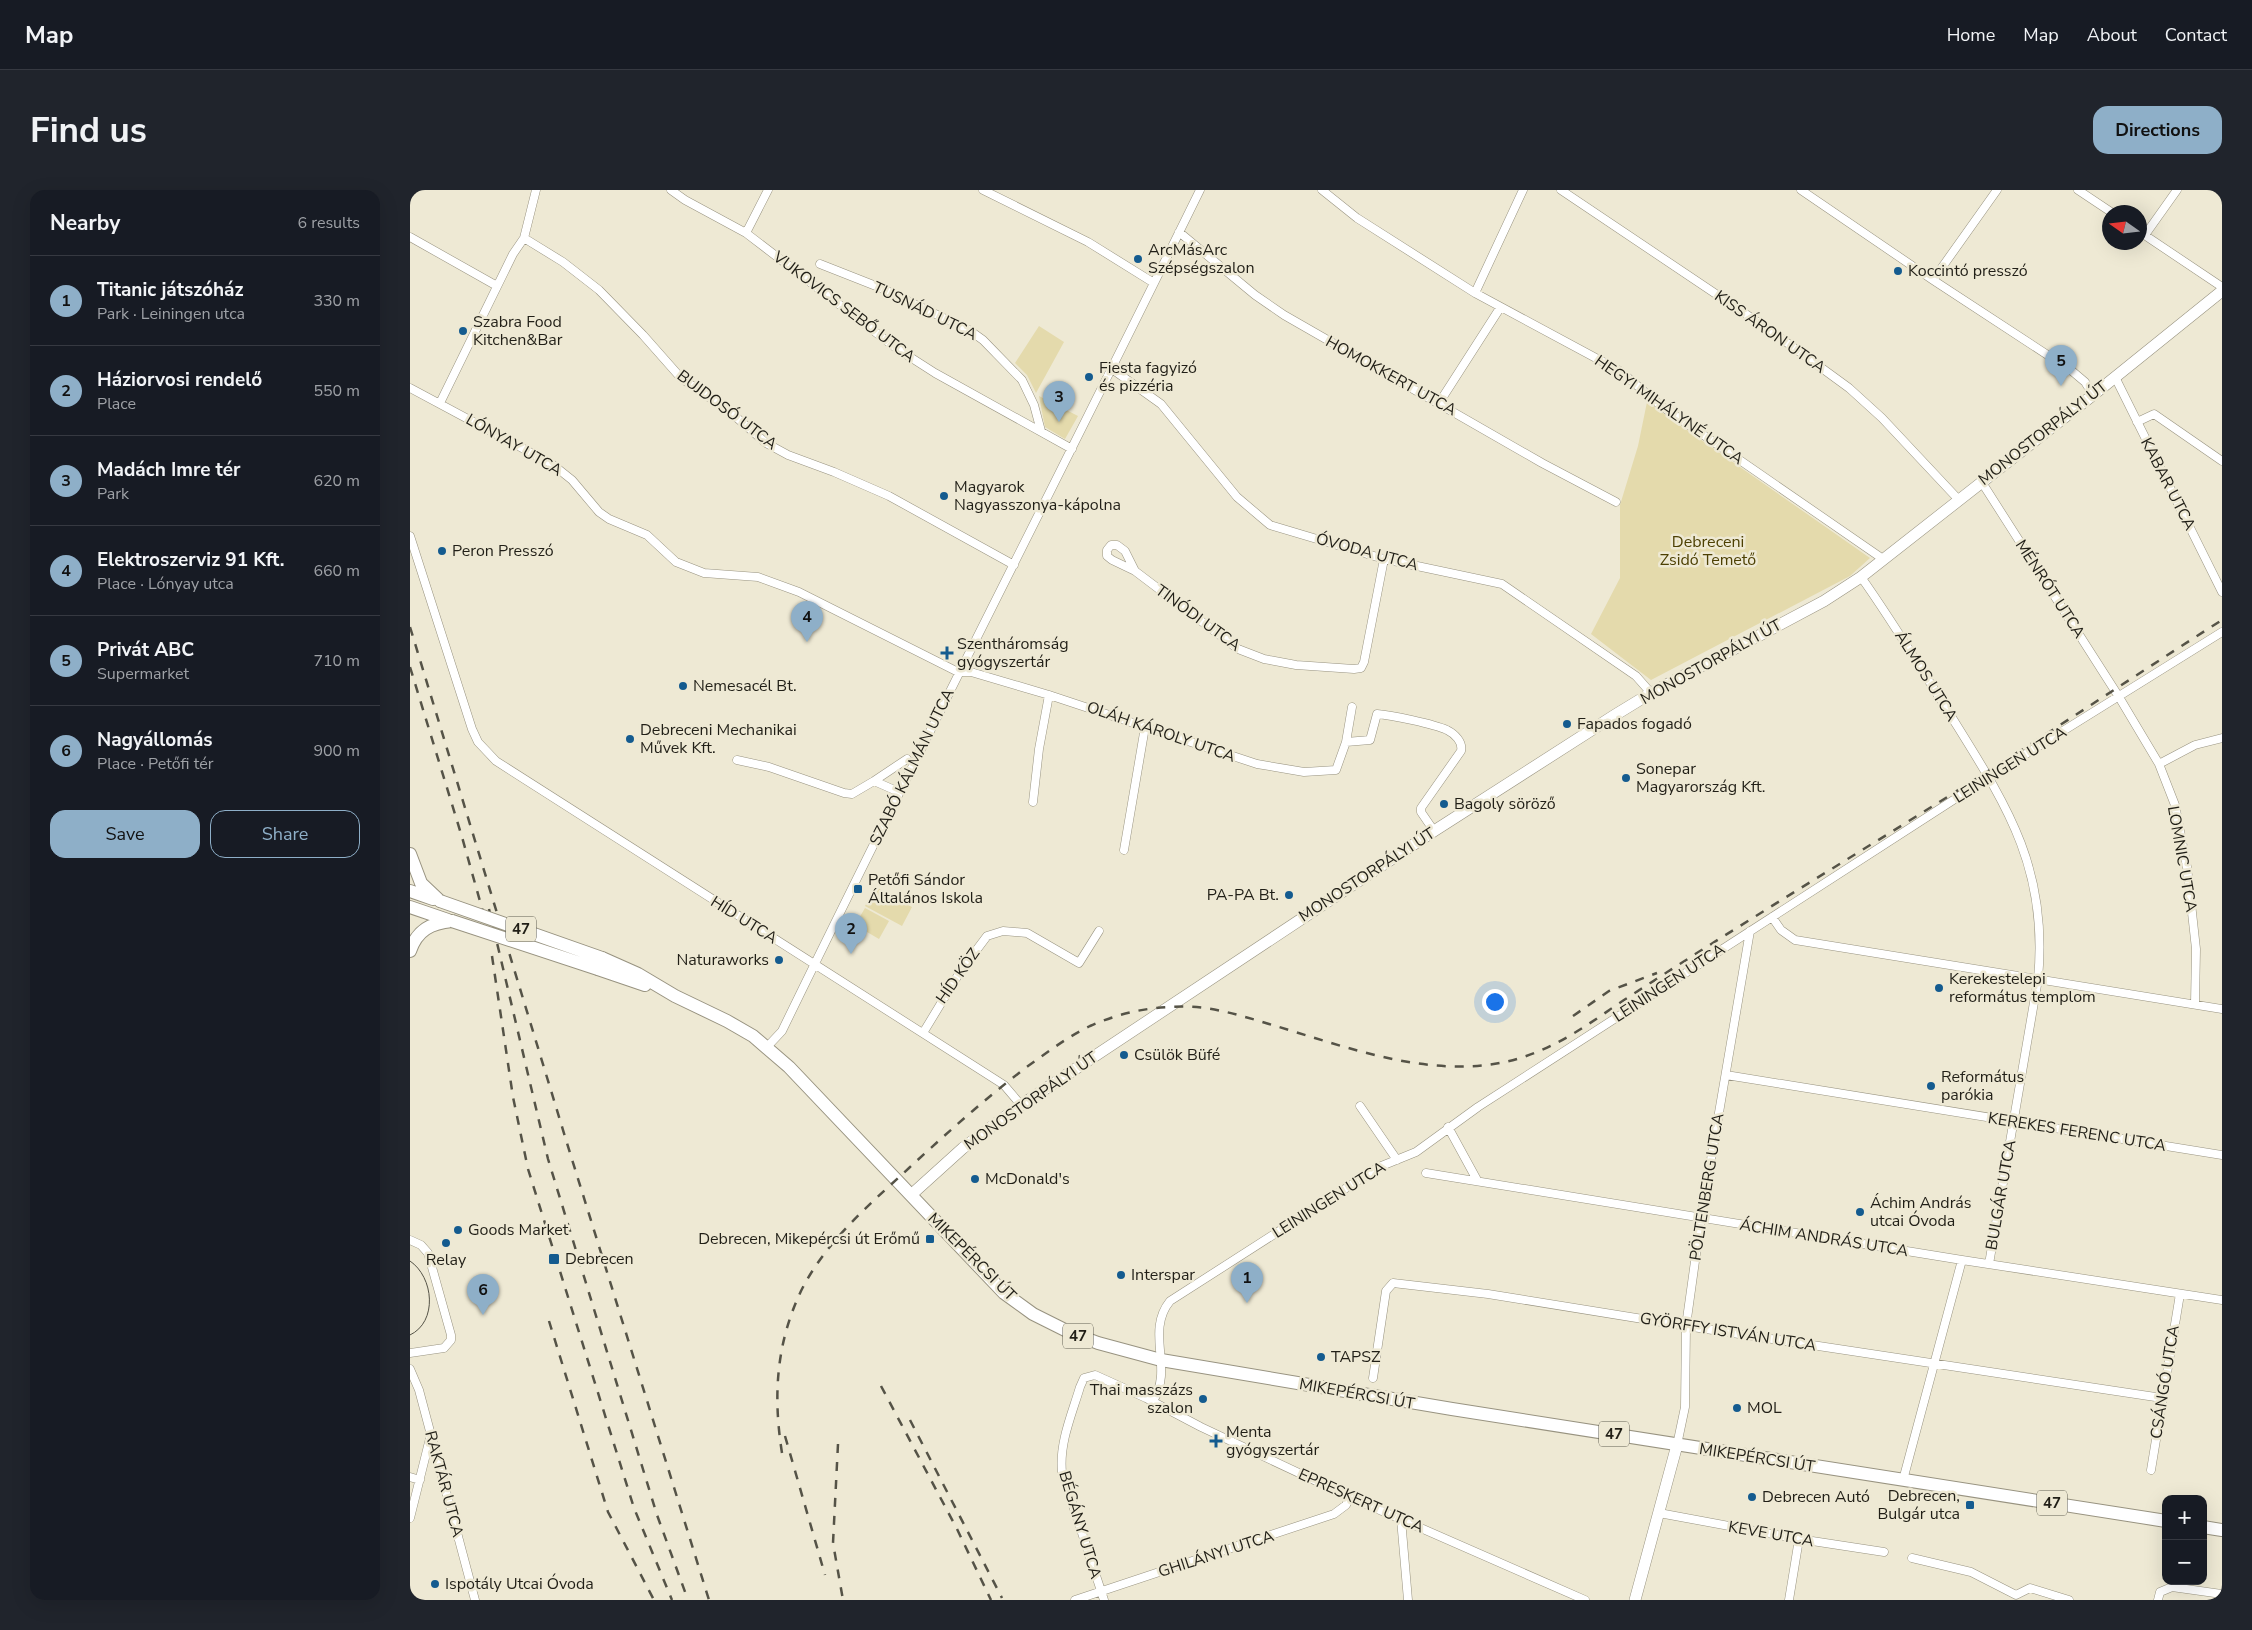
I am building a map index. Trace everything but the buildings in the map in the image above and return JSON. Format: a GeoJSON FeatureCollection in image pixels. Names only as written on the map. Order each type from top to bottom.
{"type":"FeatureCollection","features":[{"type":"Feature","properties":{"kind":"main road"},"geometry":{"type":"LineString","coordinates":[[410,854],[421,883],[440,901]]}},
{"type":"Feature","properties":{"kind":"main road","name":"47"},"geometry":{"type":"LineString","coordinates":[[410,891],[600,964]]}},
{"type":"Feature","properties":{"kind":"main road","name":"47"},"geometry":{"type":"LineString","coordinates":[[410,907],[600,964]]}},
{"type":"Feature","properties":{"kind":"main road"},"geometry":{"type":"LineString","coordinates":[[410,951],[416,938],[424,929],[433,924],[452,921]]}},
{"type":"Feature","properties":{"kind":"main road","name":"MIKEPÉRCSI ÚT"},"geometry":{"type":"LineString","coordinates":[[600,964],[638,974],[675,996],[727,1021],[767,1047],[1004,1292],[1034,1314],[1069,1332],[1098,1343],[1161,1360],[1445,1408],[2162,1520]]}},
{"type":"Feature","properties":{"kind":"main road"},"geometry":{"type":"LineString","coordinates":[[2207,1528],[2222,1530]]}},
{"type":"Feature","properties":{"kind":"street"},"geometry":{"type":"LineString","coordinates":[[440,403],[513,254],[524,238],[536,190]]}},
{"type":"Feature","properties":{"kind":"street","name":"VUKOVICS SEBŐ UTCA"},"geometry":{"type":"LineString","coordinates":[[671,190],[684,200],[746,233],[896,348],[1072,449]]}},
{"type":"Feature","properties":{"kind":"street"},"geometry":{"type":"LineString","coordinates":[[746,233],[768,190]]}},
{"type":"Feature","properties":{"kind":"street"},"geometry":{"type":"LineString","coordinates":[[983,190],[1088,242],[1154,283]]}},
{"type":"Feature","properties":{"kind":"street","name":"SZABÓ KÁLMÁN UTCA"},"geometry":{"type":"LineString","coordinates":[[767,1047],[782,1031],[958,672],[1014,565],[1200,190]]}},
{"type":"Feature","properties":{"kind":"street","name":"HEGYI MIHÁLYNÉ UTCA"},"geometry":{"type":"LineString","coordinates":[[1322,190],[1357,218],[1475,293],[1620,371],[1660,405],[1883,559]]}},
{"type":"Feature","properties":{"kind":"street"},"geometry":{"type":"LineString","coordinates":[[1475,293],[1523,190]]}},
{"type":"Feature","properties":{"kind":"street","name":"KISS ÁRON UTCA"},"geometry":{"type":"LineString","coordinates":[[1561,190],[1771,332],[1849,388],[1882,418],[1958,500]]}},
{"type":"Feature","properties":{"kind":"street"},"geometry":{"type":"LineString","coordinates":[[1801,190],[1933,280],[2072,371],[2085,382],[2093,395]]}},
{"type":"Feature","properties":{"kind":"street"},"geometry":{"type":"LineString","coordinates":[[1812,197],[1817,190]]}},
{"type":"Feature","properties":{"kind":"street"},"geometry":{"type":"LineString","coordinates":[[1933,280],[1997,190]]}},
{"type":"Feature","properties":{"kind":"street"},"geometry":{"type":"LineString","coordinates":[[2078,190],[2102,206]]}},
{"type":"Feature","properties":{"kind":"street"},"geometry":{"type":"LineString","coordinates":[[2147,228],[2177,190]]}},
{"type":"Feature","properties":{"kind":"street","name":"HOMOKKERT UTCA"},"geometry":{"type":"LineString","coordinates":[[1179,232],[1268,305],[1542,463],[1616,502]]}},
{"type":"Feature","properties":{"kind":"street"},"geometry":{"type":"LineString","coordinates":[[410,237],[497,286]]}},
{"type":"Feature","properties":{"kind":"street"},"geometry":{"type":"LineString","coordinates":[[2147,237],[2222,287]]}},
{"type":"Feature","properties":{"kind":"street","name":"BUJDOSÓ UTCA"},"geometry":{"type":"LineString","coordinates":[[524,238],[563,262],[599,290],[643,335],[681,378],[729,412],[766,443],[788,455],[834,472],[889,496],[1014,565]]}},
{"type":"Feature","properties":{"kind":"street","name":"TUSNÁD UTCA"},"geometry":{"type":"LineString","coordinates":[[820,264],[881,288],[968,330],[983,340],[1022,380],[1034,404],[1042,431]]}},
{"type":"Feature","properties":{"kind":"street","name":"MONOSTORPÁLYI ÚT"},"geometry":{"type":"LineString","coordinates":[[911,1195],[963,1148],[1022,1105],[1434,831],[1651,693],[1824,601],[1861,577],[2222,291]]}},
{"type":"Feature","properties":{"kind":"street"},"geometry":{"type":"LineString","coordinates":[[1439,403],[1500,308]]}},
{"type":"Feature","properties":{"kind":"street","name":"ÓVODA UTCA"},"geometry":{"type":"LineString","coordinates":[[1112,369],[1161,404],[1237,498],[1270,525],[1384,559],[1502,584],[1636,676],[1651,693]]}},
{"type":"Feature","properties":{"kind":"street","name":"KABAR UTCA"},"geometry":{"type":"LineString","coordinates":[[2115,377],[2222,592]]}},
{"type":"Feature","properties":{"kind":"street","name":"LÓNYAY UTCA"},"geometry":{"type":"LineString","coordinates":[[410,388],[552,464],[572,480],[599,512],[609,519],[647,535],[676,562],[704,573],[758,577],[791,588],[958,672]]}},
{"type":"Feature","properties":{"kind":"street"},"geometry":{"type":"LineString","coordinates":[[2137,422],[2154,414],[2222,461]]}},
{"type":"Feature","properties":{"kind":"street","name":"MÉNRÓT UTCA"},"geometry":{"type":"LineString","coordinates":[[1981,481],[2119,696]]}},
{"type":"Feature","properties":{"kind":"street","name":"HÍD UTCA"},"geometry":{"type":"LineString","coordinates":[[410,536],[472,729],[486,752],[508,770],[1004,1085],[1022,1105]]}},
{"type":"Feature","properties":{"kind":"street","name":"TINÓDI UTCA"},"geometry":{"type":"LineString","coordinates":[[1135,571],[1238,649],[1264,659],[1296,666],[1354,669],[1361,668],[1364,662],[1384,559]]}},
{"type":"Feature","properties":{"kind":"street","name":"ÁLMOS UTCA"},"geometry":{"type":"LineString","coordinates":[[1861,577],[1886,612],[1989,777]]}},
{"type":"Feature","properties":{"kind":"street","name":"LEININGEN UTCA"},"geometry":{"type":"LineString","coordinates":[[1161,1360],[1159,1324],[1161,1314],[1170,1301],[1378,1167],[1416,1152],[1448,1127],[1750,931],[1989,777],[2222,632]]}},
{"type":"Feature","properties":{"kind":"street","name":"OLÁH KÁROLY UTCA"},"geometry":{"type":"LineString","coordinates":[[958,672],[971,672],[1049,695],[1235,758],[1291,770],[1336,770],[1346,742],[1352,707]]}},
{"type":"Feature","properties":{"kind":"street"},"geometry":{"type":"LineString","coordinates":[[1033,802],[1039,749],[1049,695]]}},
{"type":"Feature","properties":{"kind":"street","name":"LOMNIC UTCA"},"geometry":{"type":"LineString","coordinates":[[2119,696],[2159,764],[2175,805],[2186,867],[2196,949],[2195,1004]]}},
{"type":"Feature","properties":{"kind":"street"},"geometry":{"type":"LineString","coordinates":[[1346,742],[1370,740],[1377,714],[1445,729],[1461,742],[1462,751],[1421,808],[1421,812],[1434,831]]}},
{"type":"Feature","properties":{"kind":"street"},"geometry":{"type":"LineString","coordinates":[[1124,850],[1145,727]]}},
{"type":"Feature","properties":{"kind":"street"},"geometry":{"type":"LineString","coordinates":[[2159,764],[2195,745],[2222,738]]}},
{"type":"Feature","properties":{"kind":"street"},"geometry":{"type":"LineString","coordinates":[[737,760],[769,767],[844,793],[852,794],[907,759]]}},
{"type":"Feature","properties":{"kind":"street","name":"BULGÁR UTCA"},"geometry":{"type":"LineString","coordinates":[[1989,777],[2019,836],[2028,860],[2040,924],[2038,979],[1989,1264]]}},
{"type":"Feature","properties":{"kind":"street"},"geometry":{"type":"LineString","coordinates":[[874,781],[899,792]]}},
{"type":"Feature","properties":{"kind":"street"},"geometry":{"type":"LineString","coordinates":[[1772,917],[1781,930],[1795,940],[2222,1009]]}},
{"type":"Feature","properties":{"kind":"street","name":"HÍD KÖZ"},"geometry":{"type":"LineString","coordinates":[[923,1033],[960,972],[987,936],[1003,931],[1027,933],[1079,963],[1099,931]]}},
{"type":"Feature","properties":{"kind":"street","name":"PÖLTENBERG UTCA"},"geometry":{"type":"LineString","coordinates":[[1677,1444],[1685,1407],[1686,1326],[1701,1218],[1750,931]]}},
{"type":"Feature","properties":{"kind":"street","name":"KEREKES FERENC UTCA"},"geometry":{"type":"LineString","coordinates":[[1726,1075],[2222,1155]]}},
{"type":"Feature","properties":{"kind":"street"},"geometry":{"type":"LineString","coordinates":[[1360,1106],[1397,1160]]}},
{"type":"Feature","properties":{"kind":"street"},"geometry":{"type":"LineString","coordinates":[[1448,1127],[1477,1180]]}},
{"type":"Feature","properties":{"kind":"street","name":"ÁCHIM ANDRÁS UTCA"},"geometry":{"type":"LineString","coordinates":[[1426,1172],[1962,1260],[2222,1300]]}},
{"type":"Feature","properties":{"kind":"street"},"geometry":{"type":"LineString","coordinates":[[410,1240],[421,1245],[428,1253],[451,1335],[444,1348],[410,1353]]}},
{"type":"Feature","properties":{"kind":"street","name":"BULGÁR UTCA"},"geometry":{"type":"LineString","coordinates":[[1903,1480],[1936,1364],[1962,1260]]}},
{"type":"Feature","properties":{"kind":"street","name":"GYÖRFFY ISTVÁN UTCA"},"geometry":{"type":"LineString","coordinates":[[1373,1378],[1386,1291],[1388,1286],[1393,1283],[1488,1294],[2162,1398]]}},
{"type":"Feature","properties":{"kind":"street","name":"CSÁNGÓ UTCA"},"geometry":{"type":"LineString","coordinates":[[2151,1470],[2180,1294]]}},
{"type":"Feature","properties":{"kind":"street"},"geometry":{"type":"LineString","coordinates":[[1153,1401],[1158,1392],[1162,1375],[1161,1360]]}},
{"type":"Feature","properties":{"kind":"street","name":"RAKTÁR UTCA"},"geometry":{"type":"LineString","coordinates":[[410,1369],[419,1390],[475,1600]]}},
{"type":"Feature","properties":{"kind":"street","name":"BÉGÁNY UTCA"},"geometry":{"type":"LineString","coordinates":[[1102,1596],[1062,1472],[1062,1449],[1080,1387],[1089,1375],[1101,1376],[1153,1401]]}},
{"type":"Feature","properties":{"kind":"street","name":"EPRESKERT UTCA"},"geometry":{"type":"LineString","coordinates":[[1153,1401],[1201,1427],[1350,1496],[1585,1600]]}},
{"type":"Feature","properties":{"kind":"street"},"geometry":{"type":"LineString","coordinates":[[410,1518],[430,1436]]}},
{"type":"Feature","properties":{"kind":"street"},"geometry":{"type":"LineString","coordinates":[[1635,1600],[1677,1444]]}},
{"type":"Feature","properties":{"kind":"street"},"geometry":{"type":"LineString","coordinates":[[410,1477],[420,1480]]}},
{"type":"Feature","properties":{"kind":"street","name":"GHILÁNYI UTCA"},"geometry":{"type":"LineString","coordinates":[[1075,1600],[1102,1596],[1167,1570],[1334,1514],[1346,1505],[1350,1496]]}},
{"type":"Feature","properties":{"kind":"street","name":"KEVE UTCA"},"geometry":{"type":"LineString","coordinates":[[1659,1513],[1799,1539],[1884,1552]]}},
{"type":"Feature","properties":{"kind":"street"},"geometry":{"type":"LineString","coordinates":[[1401,1519],[1408,1600]]}},
{"type":"Feature","properties":{"kind":"street"},"geometry":{"type":"LineString","coordinates":[[1789,1600],[1799,1539]]}},
{"type":"Feature","properties":{"kind":"street"},"geometry":{"type":"LineString","coordinates":[[1912,1558],[1970,1572],[2016,1598],[2030,1588],[2069,1600]]}},
{"type":"Feature","properties":{"kind":"street"},"geometry":{"type":"LineString","coordinates":[[2158,1600],[2160,1592],[2165,1588],[2172,1587],[2222,1594]]}},
{"type":"Feature","properties":{"kind":"green space"},"geometry":{"type":"Polygon","coordinates":[[[1039,326],[1064,342],[1036,393],[1027,375],[1015,363],[1039,326]]]}},
{"type":"Feature","properties":{"kind":"green space"},"geometry":{"type":"Polygon","coordinates":[[[1039,396],[1078,416],[1065,439],[1045,427],[1039,396]]]}},
{"type":"Feature","properties":{"kind":"green space","name":"Debreceni Zsidó Temető"},"geometry":{"type":"Polygon","coordinates":[[[1647,402],[1870,558],[1850,576],[1651,680],[1591,634],[1620,578],[1620,505],[1638,446],[1647,402]]]}},
{"type":"Feature","properties":{"kind":"green space"},"geometry":{"type":"Polygon","coordinates":[[[876,887],[912,907],[902,926],[865,906],[876,887]]]}},
{"type":"Feature","properties":{"kind":"green space"},"geometry":{"type":"Polygon","coordinates":[[[865,908],[889,921],[879,939],[855,925],[865,908]]]}},
{"type":"Feature","properties":{"kind":"tram line"},"geometry":{"type":"LineString","coordinates":[[410,1261],[424,1277],[429,1299],[429,1310],[425,1320],[419,1329],[410,1335]]}},
{"type":"Feature","properties":{"kind":"railway"},"geometry":{"type":"LineString","coordinates":[[782,1453],[777,1391],[782,1351],[793,1311],[811,1273],[849,1225],[953,1128],[997,1090],[1073,1035],[1099,1022],[1119,1015],[1149,1009],[1183,1006],[1208,1008],[1232,1013],[1368,1053],[1436,1066],[1470,1066],[1504,1062],[1537,1052],[1582,1028],[1711,944],[2012,756],[2222,620]]}},
{"type":"Feature","properties":{"kind":"railway"},"geometry":{"type":"LineString","coordinates":[[410,627],[570,1153],[709,1600]]}},
{"type":"Feature","properties":{"kind":"railway"},"geometry":{"type":"LineString","coordinates":[[410,667],[485,919]]}},
{"type":"Feature","properties":{"kind":"railway"},"geometry":{"type":"LineString","coordinates":[[489,909],[548,1159],[657,1515],[688,1600]]}},
{"type":"Feature","properties":{"kind":"railway"},"geometry":{"type":"LineString","coordinates":[[492,956],[513,1097],[528,1169],[634,1508],[672,1600]]}},
{"type":"Feature","properties":{"kind":"railway"},"geometry":{"type":"LineString","coordinates":[[1573,1016],[1609,991],[1657,973]]}},
{"type":"Feature","properties":{"kind":"railway"},"geometry":{"type":"LineString","coordinates":[[549,1321],[608,1512],[654,1600]]}},
{"type":"Feature","properties":{"kind":"railway"},"geometry":{"type":"LineString","coordinates":[[881,1386],[957,1529],[991,1600]]}},
{"type":"Feature","properties":{"kind":"railway"},"geometry":{"type":"LineString","coordinates":[[910,1420],[1002,1598]]}},
{"type":"Feature","properties":{"kind":"railway"},"geometry":{"type":"LineString","coordinates":[[785,1436],[825,1575]]}},
{"type":"Feature","properties":{"kind":"railway"},"geometry":{"type":"LineString","coordinates":[[838,1444],[833,1543],[843,1600]]}},
{"type":"Feature","properties":{"kind":"place","name":"ArcMásArc Szépségszalon"},"geometry":{"type":"Point","coordinates":[1138,259]}},
{"type":"Feature","properties":{"kind":"place","name":"Koccintó presszó"},"geometry":{"type":"Point","coordinates":[1898,271]}},
{"type":"Feature","properties":{"kind":"place","name":"Szabra Food Kitchen&Bar"},"geometry":{"type":"Point","coordinates":[463,331]}},
{"type":"Feature","properties":{"kind":"place","name":"Fiesta fagyizó és pizzéria"},"geometry":{"type":"Point","coordinates":[1089,377]}},
{"type":"Feature","properties":{"kind":"place","name":"Privát ABC"},"geometry":{"type":"Point","coordinates":[2061,386]}},
{"type":"Feature","properties":{"kind":"place","name":"Madách Imre tér"},"geometry":{"type":"Point","coordinates":[1059,422]}},
{"type":"Feature","properties":{"kind":"place","name":"Magyarok Nagyasszonya-kápolna"},"geometry":{"type":"Point","coordinates":[944,496]}},
{"type":"Feature","properties":{"kind":"place","name":"Peron Presszó"},"geometry":{"type":"Point","coordinates":[442,551]}},
{"type":"Feature","properties":{"kind":"place","name":"Elektroszerviz 91 Kft."},"geometry":{"type":"Point","coordinates":[807,642]}},
{"type":"Feature","properties":{"kind":"place","name":"Szentháromság gyógyszertár"},"geometry":{"type":"Point","coordinates":[947,653]}},
{"type":"Feature","properties":{"kind":"place","name":"Nemesacél Bt."},"geometry":{"type":"Point","coordinates":[683,686]}},
{"type":"Feature","properties":{"kind":"place","name":"Fapados fogadó"},"geometry":{"type":"Point","coordinates":[1567,724]}},
{"type":"Feature","properties":{"kind":"place","name":"Debreceni Mechanikai Művek Kft."},"geometry":{"type":"Point","coordinates":[630,739]}},
{"type":"Feature","properties":{"kind":"place","name":"Sonepar Magyarország Kft."},"geometry":{"type":"Point","coordinates":[1626,778]}},
{"type":"Feature","properties":{"kind":"place","name":"Bagoly söröző"},"geometry":{"type":"Point","coordinates":[1444,804]}},
{"type":"Feature","properties":{"kind":"place","name":"Petőfi Sándor Általános Iskola"},"geometry":{"type":"Point","coordinates":[858,889]}},
{"type":"Feature","properties":{"kind":"place","name":"PA-PA Bt."},"geometry":{"type":"Point","coordinates":[1289,895]}},
{"type":"Feature","properties":{"kind":"place","name":"Háziorvosi rendelő"},"geometry":{"type":"Point","coordinates":[851,954]}},
{"type":"Feature","properties":{"kind":"place","name":"Naturaworks"},"geometry":{"type":"Point","coordinates":[779,960]}},
{"type":"Feature","properties":{"kind":"place","name":"Kerekestelepi református templom"},"geometry":{"type":"Point","coordinates":[1939,988]}},
{"type":"Feature","properties":{"kind":"place","name":"Csülök Büfé"},"geometry":{"type":"Point","coordinates":[1124,1055]}},
{"type":"Feature","properties":{"kind":"place","name":"Református parókia"},"geometry":{"type":"Point","coordinates":[1931,1086]}},
{"type":"Feature","properties":{"kind":"place","name":"McDonald's"},"geometry":{"type":"Point","coordinates":[975,1179]}},
{"type":"Feature","properties":{"kind":"place","name":"Áchim András utcai Óvoda"},"geometry":{"type":"Point","coordinates":[1860,1212]}},
{"type":"Feature","properties":{"kind":"place","name":"Goods Market"},"geometry":{"type":"Point","coordinates":[458,1230]}},
{"type":"Feature","properties":{"kind":"place","name":"Debrecen, Mikepércsi út Erőmű"},"geometry":{"type":"Point","coordinates":[930,1239]}},
{"type":"Feature","properties":{"kind":"place","name":"Relay"},"geometry":{"type":"Point","coordinates":[446,1243]}},
{"type":"Feature","properties":{"kind":"place","name":"Debrecen"},"geometry":{"type":"Point","coordinates":[554,1259]}},
{"type":"Feature","properties":{"kind":"place","name":"Interspar"},"geometry":{"type":"Point","coordinates":[1121,1275]}},
{"type":"Feature","properties":{"kind":"place","name":"Titanic játszóház"},"geometry":{"type":"Point","coordinates":[1247,1303]}},
{"type":"Feature","properties":{"kind":"place","name":"Nagyállomás"},"geometry":{"type":"Point","coordinates":[483,1315]}},
{"type":"Feature","properties":{"kind":"place","name":"TAPSZ"},"geometry":{"type":"Point","coordinates":[1321,1357]}},
{"type":"Feature","properties":{"kind":"place","name":"Thai masszázs szalon"},"geometry":{"type":"Point","coordinates":[1203,1399]}},
{"type":"Feature","properties":{"kind":"place","name":"MOL"},"geometry":{"type":"Point","coordinates":[1737,1408]}},
{"type":"Feature","properties":{"kind":"place","name":"Menta gyógyszertár"},"geometry":{"type":"Point","coordinates":[1216,1441]}},
{"type":"Feature","properties":{"kind":"place","name":"Debrecen Autó"},"geometry":{"type":"Point","coordinates":[1752,1497]}},
{"type":"Feature","properties":{"kind":"place","name":"Debrecen, Bulgár utca"},"geometry":{"type":"Point","coordinates":[1970,1505]}},
{"type":"Feature","properties":{"kind":"place","name":"Ispotály Utcai Óvoda"},"geometry":{"type":"Point","coordinates":[435,1584]}}]}
